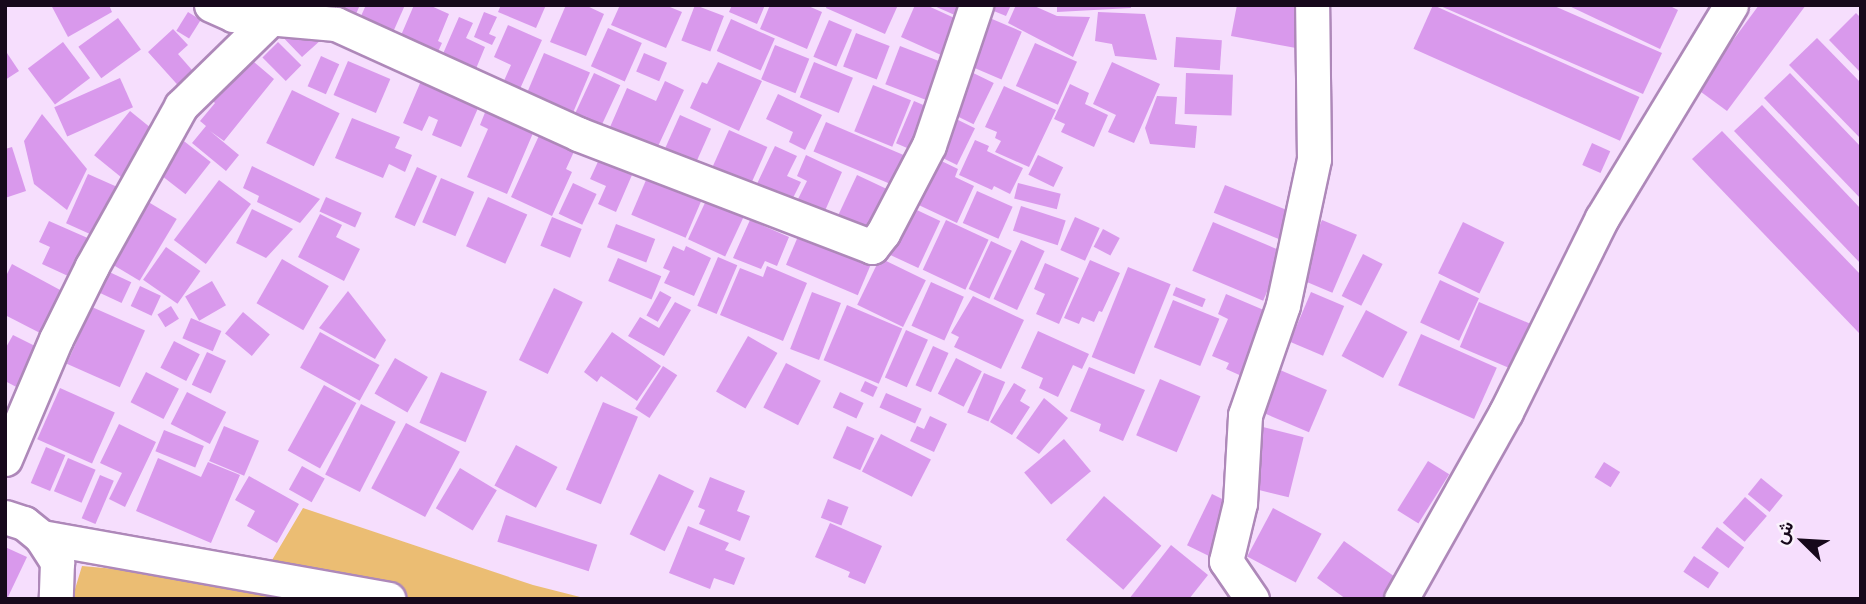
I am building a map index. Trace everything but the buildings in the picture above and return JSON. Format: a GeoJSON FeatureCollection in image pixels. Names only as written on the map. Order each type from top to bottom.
{"type":"FeatureCollection","features":[{"type":"Feature","properties":{"kind":"street"},"geometry":{"type":"LineString","coordinates":[[227,9],[270,19],[336,24],[578,134],[872,247],[883,233],[929,145],[976,5]]}},
{"type":"Feature","properties":{"kind":"street"},"geometry":{"type":"LineString","coordinates":[[1252,599],[1226,561],[1240,503],[1245,415],[1283,305],[1314,159],[1312,5]]}},
{"type":"Feature","properties":{"kind":"street"},"geometry":{"type":"LineString","coordinates":[[1401,599],[1506,412],[1602,218],[1731,5]]}},
{"type":"Feature","properties":{"kind":"street"},"geometry":{"type":"LineString","coordinates":[[5,459],[56,339],[86,278],[181,106],[270,19]]}},
{"type":"Feature","properties":{"kind":"street"},"geometry":{"type":"LineString","coordinates":[[5,517],[24,523],[41,537],[57,562],[56,599]]}},
{"type":"Feature","properties":{"kind":"street"},"geometry":{"type":"LineString","coordinates":[[41,537],[389,599]]}},
{"type":"Feature","properties":{"kind":"shaded area"},"geometry":{"type":"Polygon","coordinates":[[[303,508],[533,585],[588,599],[72,599],[82,566],[259,582],[303,508]]]}}]}
